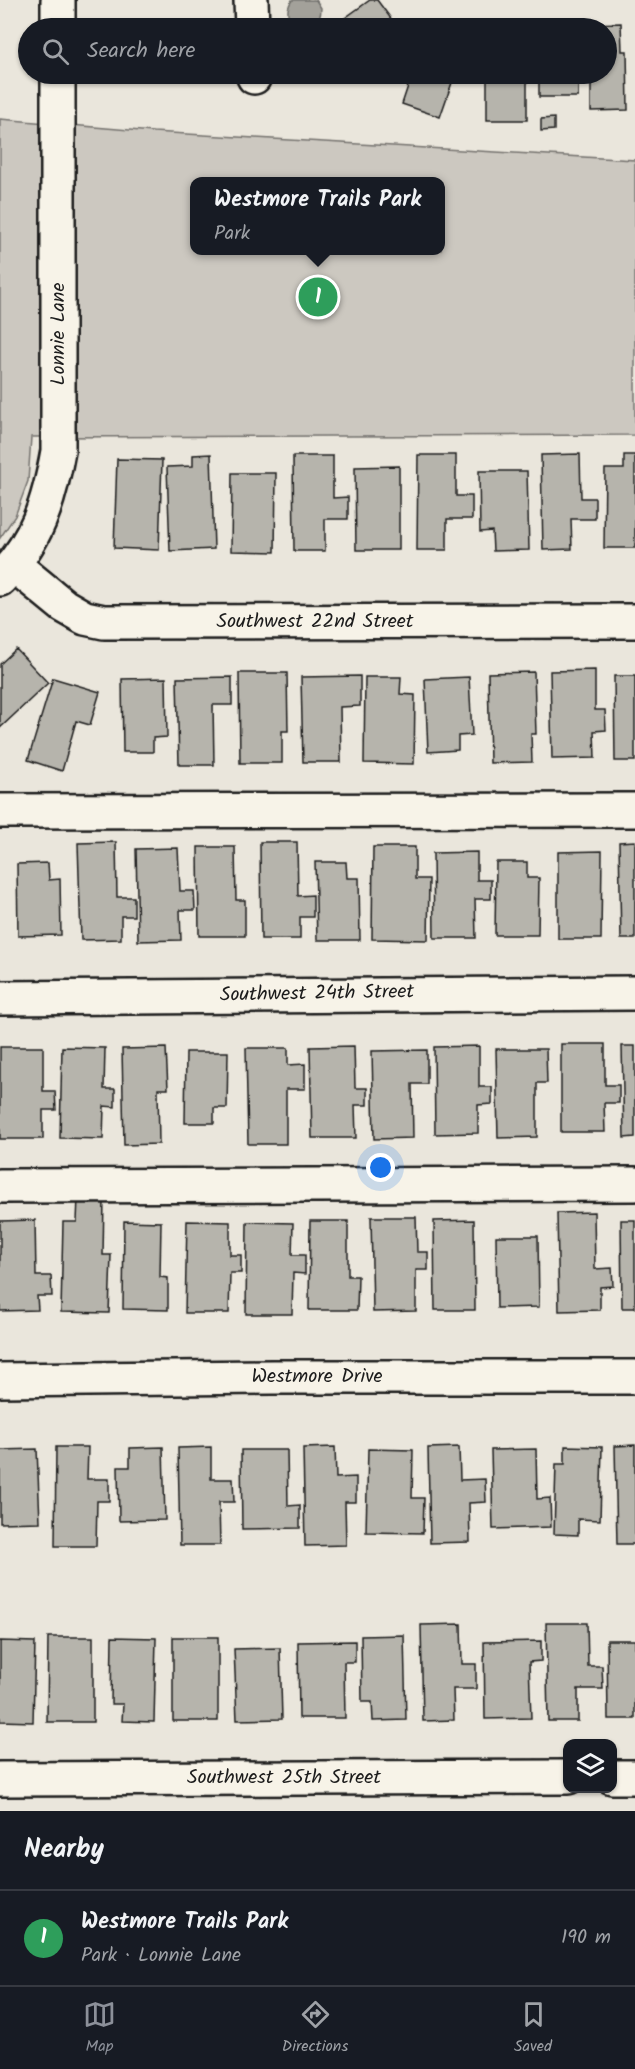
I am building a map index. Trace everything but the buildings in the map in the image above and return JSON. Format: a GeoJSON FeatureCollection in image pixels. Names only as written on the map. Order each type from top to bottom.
{"type":"FeatureCollection","features":[{"type":"Feature","properties":{"kind":"street"},"geometry":{"type":"LineString","coordinates":[[58,0],[58,18]]}},
{"type":"Feature","properties":{"kind":"street"},"geometry":{"type":"LineString","coordinates":[[251,0],[252,18]]}},
{"type":"Feature","properties":{"kind":"street","name":"Lonnie Lane"},"geometry":{"type":"LineString","coordinates":[[7,572],[29,543],[44,513],[58,452],[58,84]]}},
{"type":"Feature","properties":{"kind":"street","name":"Southwest 22nd Street"},"geometry":{"type":"LineString","coordinates":[[7,572],[85,618],[104,622],[635,621]]}},
{"type":"Feature","properties":{"kind":"street"},"geometry":{"type":"LineString","coordinates":[[0,811],[635,810]]}},
{"type":"Feature","properties":{"kind":"street","name":"Southwest 24th Street"},"geometry":{"type":"LineString","coordinates":[[0,998],[635,993]]}},
{"type":"Feature","properties":{"kind":"street"},"geometry":{"type":"LineString","coordinates":[[0,1186],[635,1184]]}},
{"type":"Feature","properties":{"kind":"street","name":"Westmore Drive"},"geometry":{"type":"LineString","coordinates":[[0,1380],[635,1377]]}},
{"type":"Feature","properties":{"kind":"street"},"geometry":{"type":"LineString","coordinates":[[617,1777],[635,1777]]}},
{"type":"Feature","properties":{"kind":"street","name":"Southwest 25th Street"},"geometry":{"type":"LineString","coordinates":[[0,1779],[563,1778]]}},
{"type":"Feature","properties":{"kind":"shaded area"},"geometry":{"type":"Polygon","coordinates":[[[292,0],[316,0],[321,8],[319,18],[290,18],[288,9],[292,0]]]}},
{"type":"Feature","properties":{"kind":"shaded area"},"geometry":{"type":"Polygon","coordinates":[[[0,119],[153,132],[635,160],[635,435],[31,437],[28,481],[15,516],[0,538],[0,119]]]}},
{"type":"Feature","properties":{"kind":"place","name":"Westmore Trails Park"},"geometry":{"type":"Point","coordinates":[318,297]}}]}
